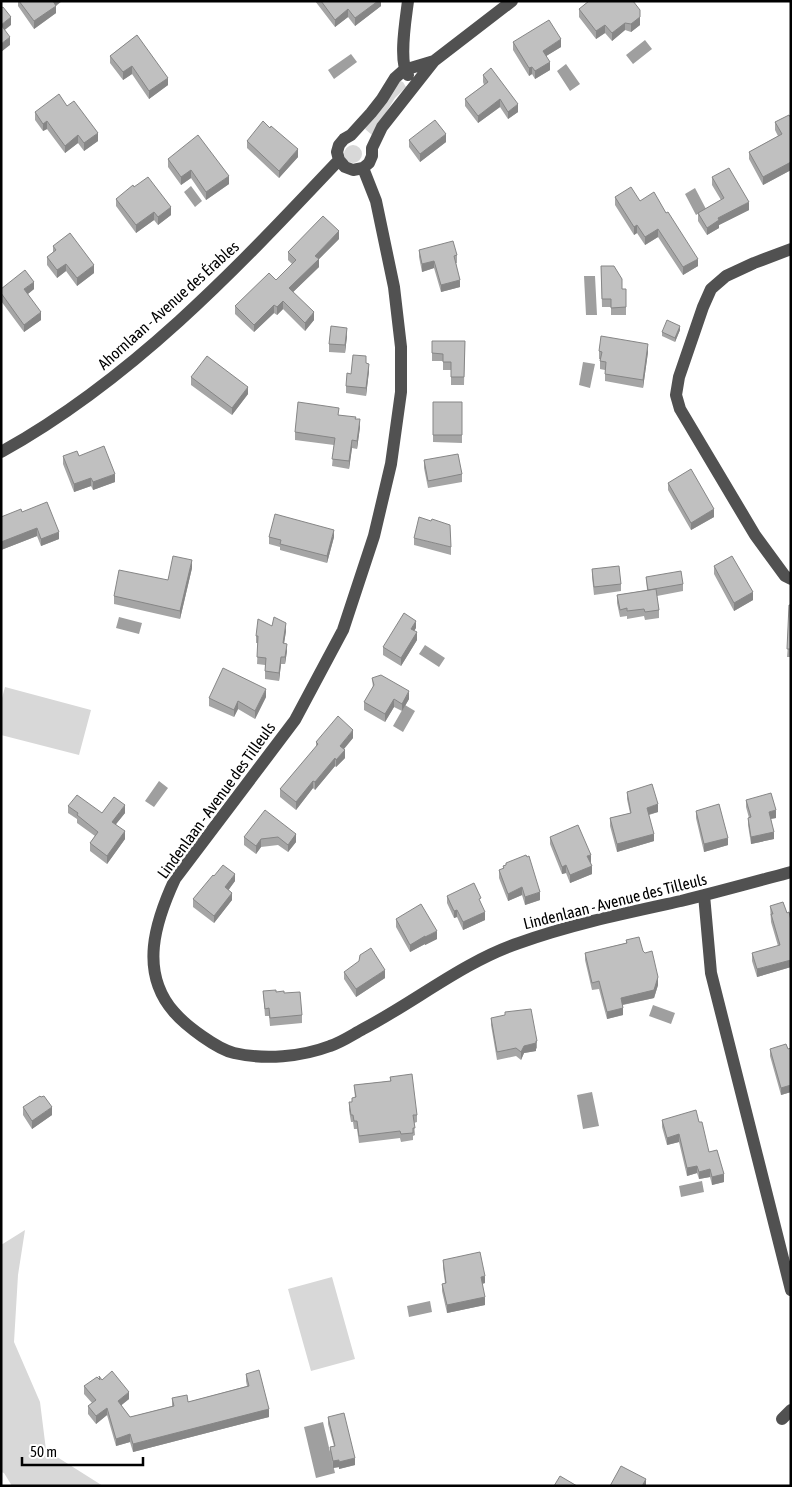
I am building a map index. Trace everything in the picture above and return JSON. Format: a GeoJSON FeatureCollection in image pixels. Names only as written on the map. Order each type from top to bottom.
{"type":"FeatureCollection","features":[{"type":"Feature","properties":{"kind":"street"},"geometry":{"type":"LineString","coordinates":[[408,1],[403,60],[404,70],[409,76],[419,81]]}},
{"type":"Feature","properties":{"kind":"street"},"geometry":{"type":"LineString","coordinates":[[339,160],[345,167],[354,170],[363,168],[369,163],[372,156],[372,148],[382,127],[434,61],[512,1]]}},
{"type":"Feature","properties":{"kind":"street"},"geometry":{"type":"LineString","coordinates":[[404,70],[434,61]]}},
{"type":"Feature","properties":{"kind":"street","name":"Ahornlaan - Avenue des Érables"},"geometry":{"type":"LineString","coordinates":[[1,452],[83,401],[146,351],[251,252],[339,160],[337,152],[339,145],[351,135],[382,99],[395,78],[404,70]]}},
{"type":"Feature","properties":{"kind":"street"},"geometry":{"type":"LineString","coordinates":[[351,135],[359,135],[367,140],[372,148]]}},
{"type":"Feature","properties":{"kind":"street","name":"Lindenlaan - Avenue des Tilleuls"},"geometry":{"type":"LineString","coordinates":[[363,168],[376,201],[392,277],[401,347],[401,392],[391,464],[374,536],[343,630],[295,720],[176,879],[163,905],[156,929],[153,957],[157,983],[168,1005],[182,1021],[205,1038],[232,1053],[261,1056],[297,1055],[331,1046],[376,1022],[480,960],[509,946],[557,930],[791,872]]}},
{"type":"Feature","properties":{"kind":"street"},"geometry":{"type":"LineString","coordinates":[[791,249],[726,276],[712,289],[703,306],[679,377],[676,395],[680,409],[755,535],[785,576],[791,579]]}},
{"type":"Feature","properties":{"kind":"street"},"geometry":{"type":"LineString","coordinates":[[704,895],[711,972],[791,1290]]}},
{"type":"Feature","properties":{"kind":"shaded area"},"geometry":{"type":"Polygon","coordinates":[[[645,40],[652,49],[633,64],[626,55],[645,40]]]}},
{"type":"Feature","properties":{"kind":"shaded area"},"geometry":{"type":"Polygon","coordinates":[[[351,54],[357,62],[334,79],[328,70],[351,54]]]}},
{"type":"Feature","properties":{"kind":"shaded area"},"geometry":{"type":"Polygon","coordinates":[[[566,64],[580,84],[570,91],[557,71],[566,64]]]}},
{"type":"Feature","properties":{"kind":"shaded area"},"geometry":{"type":"Polygon","coordinates":[[[400,81],[406,87],[395,98],[372,135],[365,129],[400,81]]]}},
{"type":"Feature","properties":{"kind":"shaded area"},"geometry":{"type":"Polygon","coordinates":[[[353,145],[359,148],[362,154],[359,160],[353,163],[347,160],[344,154],[347,148],[353,145]]]}},
{"type":"Feature","properties":{"kind":"shaded area"},"geometry":{"type":"Polygon","coordinates":[[[191,186],[202,201],[195,207],[184,192],[191,186]]]}},
{"type":"Feature","properties":{"kind":"shaded area"},"geometry":{"type":"Polygon","coordinates":[[[695,188],[706,209],[696,215],[685,194],[695,188]]]}},
{"type":"Feature","properties":{"kind":"shaded area"},"geometry":{"type":"Polygon","coordinates":[[[584,276],[595,276],[597,315],[586,315],[584,276]]]}},
{"type":"Feature","properties":{"kind":"shaded area"},"geometry":{"type":"Polygon","coordinates":[[[583,362],[595,364],[590,388],[579,385],[583,362]]]}},
{"type":"Feature","properties":{"kind":"shaded area"},"geometry":{"type":"Polygon","coordinates":[[[119,617],[142,623],[139,634],[116,628],[119,617]]]}},
{"type":"Feature","properties":{"kind":"shaded area"},"geometry":{"type":"Polygon","coordinates":[[[425,645],[445,658],[439,667],[419,654],[425,645]]]}},
{"type":"Feature","properties":{"kind":"shaded area"},"geometry":{"type":"Polygon","coordinates":[[[5,687],[91,710],[79,755],[1,735],[1,702],[5,687]]]}},
{"type":"Feature","properties":{"kind":"shaded area"},"geometry":{"type":"Polygon","coordinates":[[[405,705],[415,711],[403,732],[393,726],[405,705]]]}},
{"type":"Feature","properties":{"kind":"shaded area"},"geometry":{"type":"Polygon","coordinates":[[[159,781],[168,788],[154,807],[145,801],[159,781]]]}},
{"type":"Feature","properties":{"kind":"shaded area"},"geometry":{"type":"Polygon","coordinates":[[[653,1005],[675,1013],[671,1024],[649,1016],[653,1005]]]}},
{"type":"Feature","properties":{"kind":"shaded area"},"geometry":{"type":"Polygon","coordinates":[[[592,1092],[599,1126],[583,1129],[577,1095],[592,1092]]]}},
{"type":"Feature","properties":{"kind":"shaded area"},"geometry":{"type":"Polygon","coordinates":[[[702,1181],[704,1192],[681,1197],[679,1186],[702,1181]]]}},
{"type":"Feature","properties":{"kind":"shaded area"},"geometry":{"type":"Polygon","coordinates":[[[25,1230],[18,1275],[14,1342],[40,1402],[46,1450],[103,1486],[12,1486],[4,1473],[1,1472],[1,1245],[25,1230]]]}},
{"type":"Feature","properties":{"kind":"shaded area"},"geometry":{"type":"Polygon","coordinates":[[[332,1277],[355,1359],[311,1371],[288,1289],[332,1277]]]}},
{"type":"Feature","properties":{"kind":"shaded area"},"geometry":{"type":"Polygon","coordinates":[[[430,1301],[432,1312],[409,1317],[407,1306],[430,1301]]]}},
{"type":"Feature","properties":{"kind":"shaded area"},"geometry":{"type":"Polygon","coordinates":[[[323,1422],[335,1473],[316,1478],[304,1427],[323,1422]]]}},
{"type":"Feature","properties":{"kind":"building"},"geometry":{"type":"Polygon","coordinates":[[[19,1],[53,1],[56,6],[34,21],[19,1]]]}},
{"type":"Feature","properties":{"kind":"building"},"geometry":{"type":"Polygon","coordinates":[[[321,1],[378,1],[355,18],[348,9],[335,20],[321,1]]]}},
{"type":"Feature","properties":{"kind":"building"},"geometry":{"type":"Polygon","coordinates":[[[589,1],[633,1],[640,10],[640,17],[631,24],[625,23],[612,33],[605,25],[596,31],[579,9],[589,1]]]}},
{"type":"Feature","properties":{"kind":"building"},"geometry":{"type":"Polygon","coordinates":[[[3,7],[11,17],[1,25],[1,8],[3,7]]]}},
{"type":"Feature","properties":{"kind":"building"},"geometry":{"type":"Polygon","coordinates":[[[549,20],[561,39],[543,51],[550,62],[535,71],[532,67],[529,68],[513,42],[549,20]]]}},
{"type":"Feature","properties":{"kind":"building"},"geometry":{"type":"Polygon","coordinates":[[[1,25],[10,37],[1,44],[1,25]]]}},
{"type":"Feature","properties":{"kind":"building"},"geometry":{"type":"Polygon","coordinates":[[[137,35],[168,78],[149,91],[132,66],[123,72],[110,56],[137,35]]]}},
{"type":"Feature","properties":{"kind":"building"},"geometry":{"type":"Polygon","coordinates":[[[491,68],[518,104],[508,112],[500,99],[478,116],[465,99],[488,82],[483,75],[491,68]]]}},
{"type":"Feature","properties":{"kind":"building"},"geometry":{"type":"Polygon","coordinates":[[[59,94],[67,106],[74,101],[98,133],[84,143],[78,135],[65,146],[47,121],[43,124],[35,112],[59,94]]]}},
{"type":"Feature","properties":{"kind":"building"},"geometry":{"type":"Polygon","coordinates":[[[789,115],[791,118],[791,162],[763,177],[749,152],[782,134],[775,122],[789,115]]]}},
{"type":"Feature","properties":{"kind":"building"},"geometry":{"type":"Polygon","coordinates":[[[435,120],[446,134],[420,154],[409,140],[435,120]]]}},
{"type":"Feature","properties":{"kind":"building"},"geometry":{"type":"Polygon","coordinates":[[[263,121],[298,149],[279,171],[247,141],[263,121]]]}},
{"type":"Feature","properties":{"kind":"building"},"geometry":{"type":"Polygon","coordinates":[[[198,135],[229,176],[206,192],[191,170],[181,177],[168,159],[198,135]]]}},
{"type":"Feature","properties":{"kind":"building"},"geometry":{"type":"Polygon","coordinates":[[[729,168],[749,202],[718,218],[719,220],[707,228],[698,213],[724,198],[712,177],[729,168]]]}},
{"type":"Feature","properties":{"kind":"building"},"geometry":{"type":"Polygon","coordinates":[[[148,177],[171,207],[158,217],[154,212],[136,225],[116,199],[133,185],[134,187],[148,177]]]}},
{"type":"Feature","properties":{"kind":"building"},"geometry":{"type":"Polygon","coordinates":[[[631,187],[640,201],[654,192],[698,259],[683,267],[658,229],[645,237],[637,225],[634,227],[615,197],[631,187]]]}},
{"type":"Feature","properties":{"kind":"building"},"geometry":{"type":"Polygon","coordinates":[[[323,216],[339,231],[315,256],[319,259],[289,288],[314,312],[305,323],[283,301],[277,307],[274,305],[254,325],[235,306],[269,273],[276,280],[296,260],[288,252],[323,216]]]}},
{"type":"Feature","properties":{"kind":"building"},"geometry":{"type":"Polygon","coordinates":[[[70,233],[94,265],[77,278],[66,264],[57,270],[47,257],[56,250],[53,246],[70,233]]]}},
{"type":"Feature","properties":{"kind":"building"},"geometry":{"type":"Polygon","coordinates":[[[453,241],[457,255],[454,256],[460,280],[441,285],[434,261],[422,264],[419,250],[453,241]]]}},
{"type":"Feature","properties":{"kind":"building"},"geometry":{"type":"Polygon","coordinates":[[[601,266],[614,266],[622,279],[622,289],[626,289],[626,307],[611,308],[611,299],[602,299],[601,266]]]}},
{"type":"Feature","properties":{"kind":"building"},"geometry":{"type":"Polygon","coordinates":[[[25,270],[34,282],[24,289],[41,312],[24,325],[1,293],[1,289],[25,270]]]}},
{"type":"Feature","properties":{"kind":"building"},"geometry":{"type":"Polygon","coordinates":[[[667,320],[680,326],[675,338],[662,332],[667,320]]]}},
{"type":"Feature","properties":{"kind":"building"},"geometry":{"type":"Polygon","coordinates":[[[331,326],[347,328],[345,345],[329,344],[331,326]]]}},
{"type":"Feature","properties":{"kind":"building"},"geometry":{"type":"Polygon","coordinates":[[[601,336],[648,344],[643,380],[605,374],[606,362],[600,361],[602,352],[599,351],[601,336]]]}},
{"type":"Feature","properties":{"kind":"building"},"geometry":{"type":"Polygon","coordinates":[[[432,341],[465,341],[464,377],[451,377],[451,362],[443,362],[443,354],[432,353],[432,341]]]}},
{"type":"Feature","properties":{"kind":"building"},"geometry":{"type":"Polygon","coordinates":[[[353,355],[366,356],[366,363],[369,364],[366,388],[346,386],[347,373],[351,374],[353,355]]]}},
{"type":"Feature","properties":{"kind":"building"},"geometry":{"type":"Polygon","coordinates":[[[207,356],[248,387],[232,408],[191,377],[207,356]]]}},
{"type":"Feature","properties":{"kind":"building"},"geometry":{"type":"Polygon","coordinates":[[[298,402],[339,408],[338,415],[360,419],[357,441],[352,440],[349,461],[332,459],[335,438],[295,432],[298,402]]]}},
{"type":"Feature","properties":{"kind":"building"},"geometry":{"type":"Polygon","coordinates":[[[433,402],[462,402],[462,435],[433,435],[433,402]]]}},
{"type":"Feature","properties":{"kind":"building"},"geometry":{"type":"Polygon","coordinates":[[[104,446],[115,474],[93,482],[91,478],[74,484],[63,456],[77,451],[79,456],[104,446]]]}},
{"type":"Feature","properties":{"kind":"building"},"geometry":{"type":"Polygon","coordinates":[[[458,454],[462,474],[428,481],[424,460],[458,454]]]}},
{"type":"Feature","properties":{"kind":"building"},"geometry":{"type":"Polygon","coordinates":[[[691,469],[714,509],[691,523],[668,483],[691,469]]]}},
{"type":"Feature","properties":{"kind":"building"},"geometry":{"type":"Polygon","coordinates":[[[47,502],[59,532],[41,539],[37,528],[1,542],[1,517],[21,509],[22,512],[47,502]]]}},
{"type":"Feature","properties":{"kind":"building"},"geometry":{"type":"Polygon","coordinates":[[[275,514],[334,530],[327,556],[280,544],[281,540],[269,537],[275,514]]]}},
{"type":"Feature","properties":{"kind":"building"},"geometry":{"type":"Polygon","coordinates":[[[419,517],[450,525],[451,547],[414,538],[419,517]]]}},
{"type":"Feature","properties":{"kind":"building"},"geometry":{"type":"Polygon","coordinates":[[[173,556],[192,560],[180,611],[114,596],[119,570],[168,580],[173,556]]]}},
{"type":"Feature","properties":{"kind":"building"},"geometry":{"type":"Polygon","coordinates":[[[732,556],[753,592],[734,603],[714,566],[732,556]]]}},
{"type":"Feature","properties":{"kind":"building"},"geometry":{"type":"Polygon","coordinates":[[[619,566],[621,584],[594,587],[592,569],[619,566]]]}},
{"type":"Feature","properties":{"kind":"building"},"geometry":{"type":"Polygon","coordinates":[[[681,571],[683,584],[648,590],[646,577],[681,571]]]}},
{"type":"Feature","properties":{"kind":"building"},"geometry":{"type":"Polygon","coordinates":[[[656,589],[659,610],[645,612],[644,609],[627,611],[627,608],[620,610],[617,595],[656,589]]]}},
{"type":"Feature","properties":{"kind":"building"},"geometry":{"type":"Polygon","coordinates":[[[789,605],[791,605],[791,649],[787,649],[789,605]]]}},
{"type":"Feature","properties":{"kind":"building"},"geometry":{"type":"Polygon","coordinates":[[[404,613],[416,621],[411,629],[417,632],[401,658],[383,647],[404,613]]]}},
{"type":"Feature","properties":{"kind":"building"},"geometry":{"type":"Polygon","coordinates":[[[274,617],[286,623],[283,643],[287,644],[285,657],[281,657],[279,673],[265,671],[266,658],[257,657],[258,636],[256,636],[258,619],[272,626],[274,617]]]}},
{"type":"Feature","properties":{"kind":"building"},"geometry":{"type":"Polygon","coordinates":[[[223,668],[266,689],[255,711],[238,701],[234,710],[209,698],[223,668]]]}},
{"type":"Feature","properties":{"kind":"building"},"geometry":{"type":"Polygon","coordinates":[[[381,675],[409,691],[402,704],[394,699],[385,714],[364,702],[374,685],[372,678],[381,675]]]}},
{"type":"Feature","properties":{"kind":"building"},"geometry":{"type":"Polygon","coordinates":[[[338,716],[353,730],[340,746],[345,750],[336,760],[335,758],[315,782],[313,781],[296,802],[280,789],[318,744],[316,742],[338,716]]]}},
{"type":"Feature","properties":{"kind":"building"},"geometry":{"type":"Polygon","coordinates":[[[652,784],[658,804],[647,808],[654,834],[617,844],[610,818],[631,813],[627,792],[652,784]]]}},
{"type":"Feature","properties":{"kind":"building"},"geometry":{"type":"Polygon","coordinates":[[[771,793],[776,810],[769,812],[774,832],[751,837],[748,818],[751,817],[746,800],[771,793]]]}},
{"type":"Feature","properties":{"kind":"building"},"geometry":{"type":"Polygon","coordinates":[[[77,795],[102,813],[114,797],[125,805],[112,822],[125,831],[107,856],[90,843],[98,832],[68,806],[77,795]]]}},
{"type":"Feature","properties":{"kind":"building"},"geometry":{"type":"Polygon","coordinates":[[[719,804],[728,838],[704,844],[696,811],[719,804]]]}},
{"type":"Feature","properties":{"kind":"building"},"geometry":{"type":"Polygon","coordinates":[[[265,810],[296,834],[288,845],[278,837],[261,839],[256,846],[244,837],[265,810]]]}},
{"type":"Feature","properties":{"kind":"building"},"geometry":{"type":"Polygon","coordinates":[[[578,825],[591,855],[587,856],[592,866],[570,875],[566,865],[562,867],[550,837],[578,825]]]}},
{"type":"Feature","properties":{"kind":"building"},"geometry":{"type":"Polygon","coordinates":[[[526,855],[527,857],[529,856],[540,892],[525,897],[522,887],[508,894],[499,870],[504,868],[503,866],[506,863],[526,855]]]}},
{"type":"Feature","properties":{"kind":"building"},"geometry":{"type":"Polygon","coordinates":[[[223,865],[235,874],[225,887],[232,893],[214,916],[193,899],[223,865]]]}},
{"type":"Feature","properties":{"kind":"building"},"geometry":{"type":"Polygon","coordinates":[[[474,883],[485,912],[463,922],[457,910],[454,911],[447,896],[474,883]]]}},
{"type":"Feature","properties":{"kind":"building"},"geometry":{"type":"Polygon","coordinates":[[[783,902],[791,920],[791,960],[757,969],[752,953],[780,945],[770,906],[783,902]]]}},
{"type":"Feature","properties":{"kind":"building"},"geometry":{"type":"Polygon","coordinates":[[[421,904],[437,931],[410,945],[396,919],[421,904]]]}},
{"type":"Feature","properties":{"kind":"building"},"geometry":{"type":"Polygon","coordinates":[[[639,937],[643,951],[645,953],[652,951],[658,977],[654,990],[621,998],[623,1008],[607,1012],[599,981],[592,983],[585,953],[627,943],[626,940],[639,937]]]}},
{"type":"Feature","properties":{"kind":"building"},"geometry":{"type":"Polygon","coordinates":[[[371,948],[385,970],[356,989],[344,972],[359,961],[360,955],[371,948]]]}},
{"type":"Feature","properties":{"kind":"building"},"geometry":{"type":"Polygon","coordinates":[[[276,990],[276,992],[284,991],[284,993],[300,992],[302,1015],[270,1018],[269,1008],[265,1009],[263,991],[276,990]]]}},
{"type":"Feature","properties":{"kind":"building"},"geometry":{"type":"Polygon","coordinates":[[[531,1009],[536,1043],[524,1046],[521,1052],[516,1048],[497,1052],[491,1018],[505,1015],[505,1012],[531,1009]]]}},
{"type":"Feature","properties":{"kind":"building"},"geometry":{"type":"Polygon","coordinates":[[[786,1044],[788,1049],[791,1048],[791,1085],[781,1088],[770,1049],[786,1044]]]}},
{"type":"Feature","properties":{"kind":"building"},"geometry":{"type":"Polygon","coordinates":[[[412,1074],[417,1115],[413,1115],[415,1128],[413,1128],[413,1133],[401,1134],[400,1131],[359,1136],[357,1121],[354,1121],[353,1115],[351,1115],[349,1102],[352,1102],[352,1098],[356,1097],[354,1085],[391,1081],[390,1077],[412,1074]]]}},
{"type":"Feature","properties":{"kind":"building"},"geometry":{"type":"Polygon","coordinates":[[[40,1096],[44,1096],[52,1107],[32,1121],[23,1107],[40,1096]]]}},
{"type":"Feature","properties":{"kind":"building"},"geometry":{"type":"Polygon","coordinates":[[[696,1110],[699,1122],[702,1122],[709,1152],[717,1150],[724,1174],[712,1177],[710,1169],[699,1172],[697,1166],[687,1168],[679,1134],[667,1138],[662,1120],[696,1110]]]}},
{"type":"Feature","properties":{"kind":"building"},"geometry":{"type":"Polygon","coordinates":[[[480,1252],[485,1276],[481,1277],[485,1297],[447,1305],[442,1284],[446,1283],[443,1260],[480,1252]]]}},
{"type":"Feature","properties":{"kind":"building"},"geometry":{"type":"Polygon","coordinates":[[[259,1370],[269,1409],[133,1444],[130,1434],[116,1439],[107,1408],[96,1416],[88,1406],[96,1400],[84,1386],[97,1377],[100,1380],[99,1376],[102,1380],[112,1371],[129,1392],[118,1401],[130,1417],[174,1406],[172,1398],[187,1395],[188,1402],[249,1386],[246,1374],[259,1370]]]}},
{"type":"Feature","properties":{"kind":"building"},"geometry":{"type":"Polygon","coordinates":[[[344,1413],[355,1458],[339,1462],[339,1460],[333,1461],[330,1447],[335,1446],[328,1417],[344,1413]]]}},
{"type":"Feature","properties":{"kind":"building"},"geometry":{"type":"Polygon","coordinates":[[[621,1466],[646,1479],[642,1486],[610,1486],[621,1466]]]}},
{"type":"Feature","properties":{"kind":"building"},"geometry":{"type":"Polygon","coordinates":[[[560,1476],[577,1486],[554,1486],[560,1476]]]}}]}
